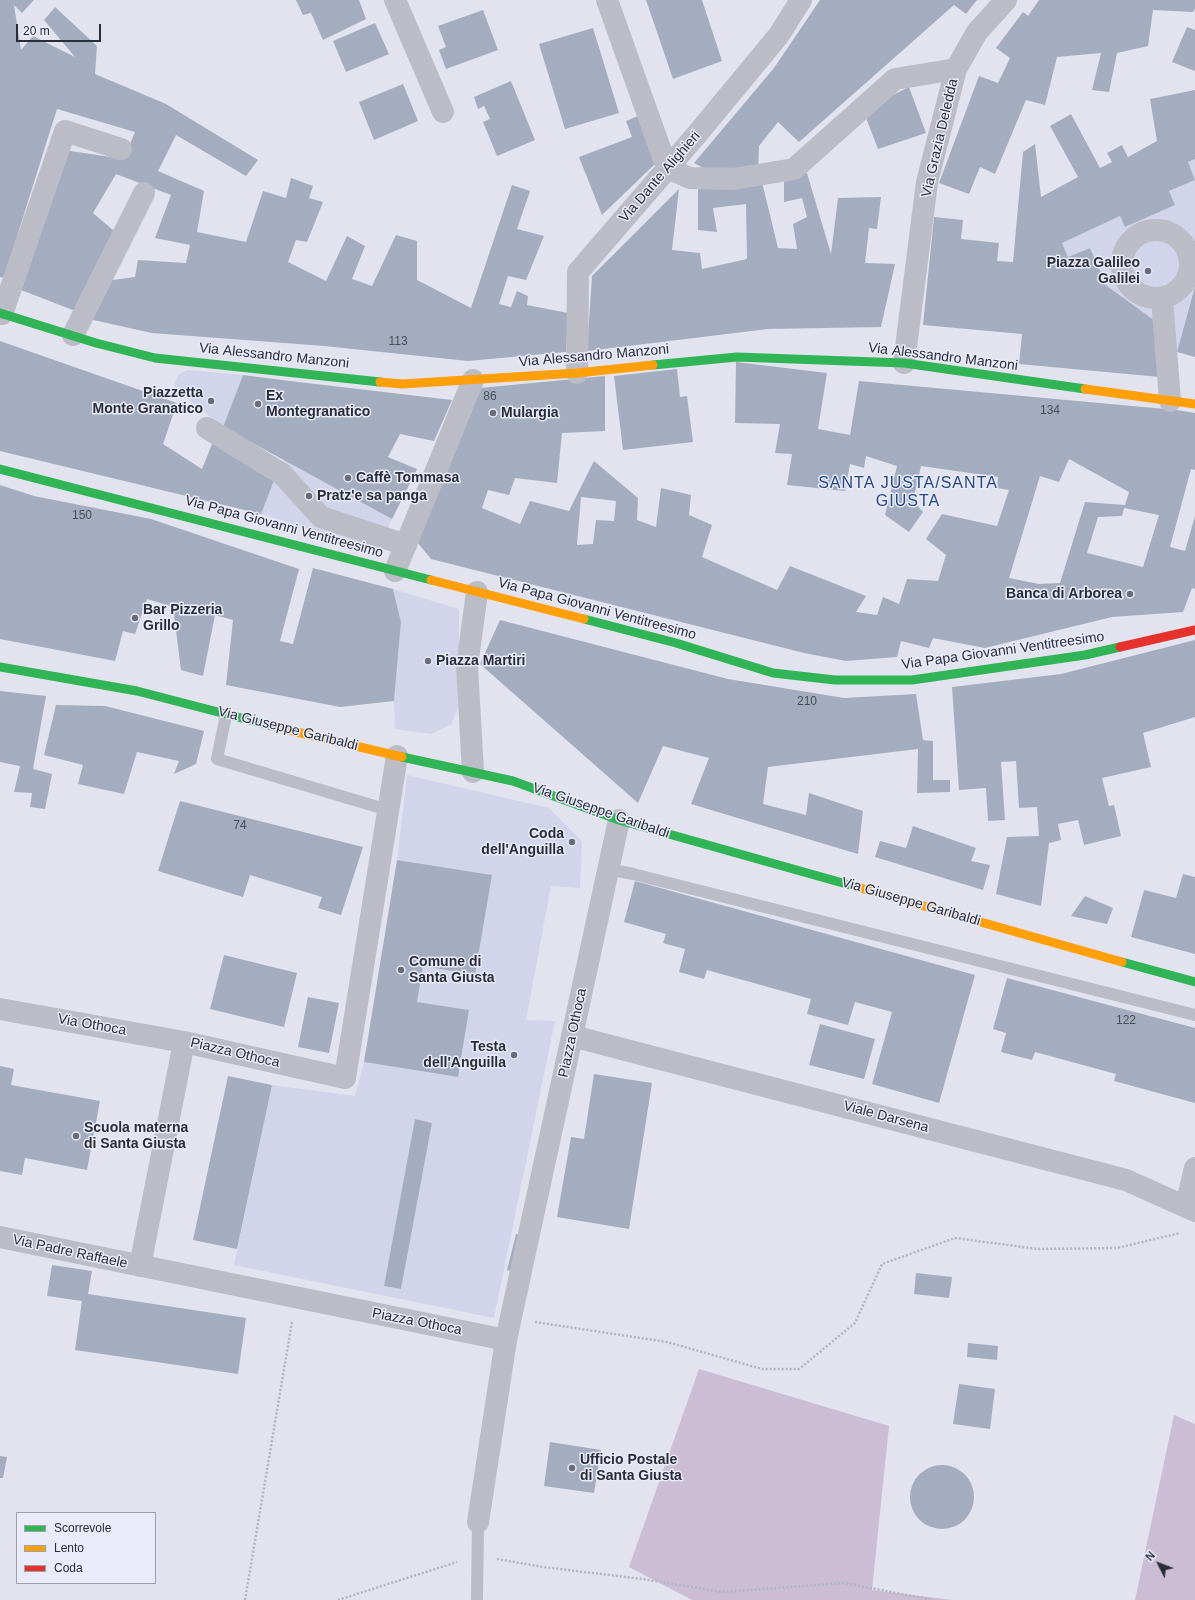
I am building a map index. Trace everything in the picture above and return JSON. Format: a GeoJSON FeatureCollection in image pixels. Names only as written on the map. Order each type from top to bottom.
{"type":"FeatureCollection","features":[{"type":"Feature","properties":{"kind":"main road","name":"Via Alessandro Manzoni"},"geometry":{"type":"LineString","coordinates":[[1,314],[155,358],[402,384],[577,373],[737,357],[904,364],[1195,404]]}},
{"type":"Feature","properties":{"kind":"main road","name":"Via Papa Giovanni Ventitreesimo"},"geometry":{"type":"LineString","coordinates":[[0,469],[676,643],[773,673],[834,680],[912,680],[1085,655],[1195,630]]}},
{"type":"Feature","properties":{"kind":"main road","name":"Via Giuseppe Garibaldi"},"geometry":{"type":"LineString","coordinates":[[0,668],[137,691],[226,715],[397,756],[513,781],[619,820],[1195,982]]}},
{"type":"Feature","properties":{"kind":"street"},"geometry":{"type":"LineString","coordinates":[[395,0],[443,112]]}},
{"type":"Feature","properties":{"kind":"street"},"geometry":{"type":"LineString","coordinates":[[607,0],[667,168],[690,178],[733,179],[794,169],[895,79],[956,69]]}},
{"type":"Feature","properties":{"kind":"street","name":"Via Dante Alighieri"},"geometry":{"type":"LineString","coordinates":[[577,373],[578,272],[698,133],[779,35],[801,0]]}},
{"type":"Feature","properties":{"kind":"street","name":"Via Grazia Deledda"},"geometry":{"type":"LineString","coordinates":[[904,364],[927,182],[956,69],[977,32],[1006,0]]}},
{"type":"Feature","properties":{"kind":"street"},"geometry":{"type":"LineString","coordinates":[[1,314],[65,131],[121,149]]}},
{"type":"Feature","properties":{"kind":"street"},"geometry":{"type":"LineString","coordinates":[[73,335],[144,193]]}},
{"type":"Feature","properties":{"kind":"street"},"geometry":{"type":"LineString","coordinates":[[1162,298],[1170,401]]}},
{"type":"Feature","properties":{"kind":"street"},"geometry":{"type":"LineString","coordinates":[[395,571],[473,380]]}},
{"type":"Feature","properties":{"kind":"street"},"geometry":{"type":"LineString","coordinates":[[207,428],[282,474],[321,517],[406,545]]}},
{"type":"Feature","properties":{"kind":"street"},"geometry":{"type":"LineString","coordinates":[[473,772],[467,666],[477,592]]}},
{"type":"Feature","properties":{"kind":"street","name":"Piazza Othoca"},"geometry":{"type":"LineString","coordinates":[[397,756],[345,1078],[184,1042],[140,1266],[506,1340]]}},
{"type":"Feature","properties":{"kind":"street","name":"Piazza Othoca"},"geometry":{"type":"LineString","coordinates":[[478,1522],[506,1340],[619,820]]}},
{"type":"Feature","properties":{"kind":"street","name":"Via Othoca"},"geometry":{"type":"LineString","coordinates":[[0,1009],[184,1042]]}},
{"type":"Feature","properties":{"kind":"street","name":"Viale Darsena"},"geometry":{"type":"LineString","coordinates":[[572,1036],[1126,1180],[1190,1208]]}},
{"type":"Feature","properties":{"kind":"street"},"geometry":{"type":"LineString","coordinates":[[1190,1208],[1195,1168]]}},
{"type":"Feature","properties":{"kind":"street","name":"Via Padre Raffaele"},"geometry":{"type":"LineString","coordinates":[[0,1237],[140,1266]]}},
{"type":"Feature","properties":{"kind":"lane"},"geometry":{"type":"LineString","coordinates":[[226,715],[217,759],[388,810]]}},
{"type":"Feature","properties":{"kind":"lane"},"geometry":{"type":"LineString","coordinates":[[608,870],[641,876],[1195,1015]]}},
{"type":"Feature","properties":{"kind":"lane"},"geometry":{"type":"LineString","coordinates":[[477,1600],[478,1522]]}},
{"type":"Feature","properties":{"kind":"path"},"geometry":{"type":"LineString","coordinates":[[511,1318],[667,1342],[762,1369],[799,1369],[855,1323],[882,1264],[955,1238],[1038,1249],[1117,1248],[1181,1232]]}},
{"type":"Feature","properties":{"kind":"path"},"geometry":{"type":"LineString","coordinates":[[245,1600],[296,1298]]}},
{"type":"Feature","properties":{"kind":"path"},"geometry":{"type":"LineString","coordinates":[[338,1600],[478,1556],[543,1567],[643,1579],[722,1592],[844,1583],[933,1600]]}},
{"type":"Feature","properties":{"kind":"shaded area"},"geometry":{"type":"Polygon","coordinates":[[[1195,159],[1195,179],[1188,162],[1195,159]]]}},
{"type":"Feature","properties":{"kind":"shaded area","name":"Piazza Galileo Galilei"},"geometry":{"type":"Polygon","coordinates":[[[1195,180],[1195,284],[1177,352],[1107,286],[1090,248],[1068,257],[1062,243],[1120,216],[1125,227],[1175,205],[1169,191],[1195,180]]]}},
{"type":"Feature","properties":{"kind":"shaded area","name":"Piazzetta Monte Granatico"},"geometry":{"type":"Polygon","coordinates":[[[187,370],[243,375],[223,427],[176,390],[174,386],[178,375],[187,370]]]}},
{"type":"Feature","properties":{"kind":"shaded area","name":"Pratz'e sa panga"},"geometry":{"type":"Polygon","coordinates":[[[284,460],[392,519],[377,550],[261,514],[275,478],[284,460]]]}},
{"type":"Feature","properties":{"kind":"shaded area","name":"Piazza Martiri"},"geometry":{"type":"Polygon","coordinates":[[[393,589],[459,609],[459,703],[452,724],[431,734],[395,729],[394,701],[401,622],[393,589]]]}},
{"type":"Feature","properties":{"kind":"shaded area"},"geometry":{"type":"Polygon","coordinates":[[[407,775],[549,808],[582,841],[580,888],[551,886],[526,1020],[555,1021],[494,1318],[234,1265],[272,1085],[355,1096],[364,1062],[458,1077],[469,1010],[417,1002],[423,966],[475,975],[492,875],[397,860],[407,775]],[[415,1120],[384,1286],[401,1289],[432,1123],[415,1120]]]}},
{"type":"Feature","properties":{"kind":"shaded area"},"geometry":{"type":"Polygon","coordinates":[[[699,1369],[889,1426],[872,1590],[952,1600],[692,1600],[629,1567],[699,1369]]]}},
{"type":"Feature","properties":{"kind":"shaded area"},"geometry":{"type":"Polygon","coordinates":[[[1174,1415],[1195,1424],[1195,1600],[1135,1600],[1174,1415]]]}},
{"type":"Feature","properties":{"kind":"building"},"geometry":{"type":"Polygon","coordinates":[[[0,0],[34,0],[22,13],[14,5],[21,50],[33,36],[75,57],[44,20],[55,7],[97,46],[95,74],[166,104],[258,160],[246,176],[176,135],[158,171],[204,191],[197,232],[246,242],[263,191],[286,198],[291,178],[313,186],[309,198],[323,202],[307,242],[296,240],[288,262],[326,281],[347,236],[365,246],[352,279],[372,286],[396,235],[417,241],[417,280],[471,308],[512,185],[530,191],[517,229],[544,236],[526,280],[508,276],[499,304],[511,307],[517,291],[528,296],[527,305],[568,313],[566,352],[468,361],[324,346],[152,333],[89,319],[105,281],[135,277],[138,260],[186,263],[190,245],[155,238],[171,195],[116,174],[93,213],[120,236],[78,312],[21,290],[64,150],[124,159],[135,132],[57,109],[4,278],[0,277],[0,0]]]}},
{"type":"Feature","properties":{"kind":"building"},"geometry":{"type":"Polygon","coordinates":[[[296,0],[359,0],[366,19],[323,40],[311,13],[303,15],[296,0]]]}},
{"type":"Feature","properties":{"kind":"building"},"geometry":{"type":"Polygon","coordinates":[[[646,0],[702,0],[722,61],[673,79],[646,0]]]}},
{"type":"Feature","properties":{"kind":"building"},"geometry":{"type":"Polygon","coordinates":[[[820,0],[977,0],[966,14],[954,5],[799,142],[778,122],[759,146],[758,171],[709,171],[694,163],[774,68],[820,0]]]}},
{"type":"Feature","properties":{"kind":"building"},"geometry":{"type":"Polygon","coordinates":[[[1039,0],[1195,0],[1195,9],[1193,12],[1153,10],[1148,46],[1117,53],[1109,92],[1092,90],[1101,53],[1057,57],[1045,105],[1026,100],[995,174],[980,167],[969,194],[939,183],[979,76],[998,83],[1010,58],[996,48],[1023,12],[1028,16],[1039,0]]]}},
{"type":"Feature","properties":{"kind":"building"},"geometry":{"type":"Polygon","coordinates":[[[483,10],[498,50],[446,69],[439,50],[446,47],[438,26],[483,10]]]}},
{"type":"Feature","properties":{"kind":"building"},"geometry":{"type":"Polygon","coordinates":[[[375,23],[389,54],[346,72],[333,41],[375,23]]]}},
{"type":"Feature","properties":{"kind":"building"},"geometry":{"type":"Polygon","coordinates":[[[1187,27],[1195,30],[1195,71],[1172,62],[1187,27]]]}},
{"type":"Feature","properties":{"kind":"building"},"geometry":{"type":"Polygon","coordinates":[[[593,28],[619,113],[565,129],[539,44],[593,28]]]}},
{"type":"Feature","properties":{"kind":"building"},"geometry":{"type":"Polygon","coordinates":[[[511,81],[535,140],[497,156],[483,122],[490,119],[484,106],[478,109],[474,97],[511,81]]]}},
{"type":"Feature","properties":{"kind":"building"},"geometry":{"type":"Polygon","coordinates":[[[403,84],[418,121],[374,140],[359,102],[403,84]]]}},
{"type":"Feature","properties":{"kind":"building"},"geometry":{"type":"Polygon","coordinates":[[[909,87],[926,133],[878,149],[863,110],[909,87]]]}},
{"type":"Feature","properties":{"kind":"building"},"geometry":{"type":"Polygon","coordinates":[[[1195,90],[1195,159],[1188,162],[1195,180],[1169,191],[1175,205],[1125,227],[1120,216],[1062,243],[1068,257],[1090,248],[1107,286],[1155,321],[1160,377],[1019,364],[1022,334],[923,325],[934,217],[963,220],[961,239],[999,243],[997,261],[1013,262],[1023,152],[1035,144],[1041,197],[1078,177],[1050,126],[1071,114],[1100,168],[1112,162],[1107,153],[1122,145],[1128,157],[1157,141],[1150,99],[1195,90]]]}},
{"type":"Feature","properties":{"kind":"building"},"geometry":{"type":"Polygon","coordinates":[[[638,116],[656,163],[602,215],[579,157],[632,137],[626,121],[638,116]]]}},
{"type":"Feature","properties":{"kind":"building"},"geometry":{"type":"Polygon","coordinates":[[[807,173],[831,254],[838,198],[881,197],[877,229],[869,228],[865,263],[895,264],[881,327],[768,329],[587,351],[592,276],[679,189],[672,250],[700,253],[702,269],[747,259],[746,204],[713,208],[717,232],[698,230],[698,186],[761,178],[778,248],[797,249],[793,224],[807,217],[802,198],[784,202],[784,176],[807,173]]]}},
{"type":"Feature","properties":{"kind":"building"},"geometry":{"type":"Polygon","coordinates":[[[1195,286],[1195,357],[1177,352],[1195,286]]]}},
{"type":"Feature","properties":{"kind":"building"},"geometry":{"type":"Polygon","coordinates":[[[0,341],[177,403],[163,444],[202,469],[214,439],[275,478],[261,514],[0,451],[0,341]]]}},
{"type":"Feature","properties":{"kind":"building"},"geometry":{"type":"Polygon","coordinates":[[[736,362],[827,373],[818,429],[850,435],[859,381],[1195,413],[1195,470],[1191,469],[1170,547],[1185,551],[1195,516],[1195,589],[1192,588],[1183,612],[1112,617],[985,648],[933,638],[929,648],[901,641],[897,657],[846,661],[804,653],[431,559],[417,542],[480,388],[605,376],[605,431],[562,433],[557,483],[515,478],[509,495],[488,490],[482,508],[520,524],[530,501],[569,511],[594,461],[638,498],[637,520],[656,527],[661,488],[691,495],[689,515],[712,525],[702,557],[777,590],[790,566],[866,596],[856,612],[877,615],[883,597],[899,604],[907,579],[938,581],[946,555],[926,539],[942,514],[997,526],[1009,490],[997,488],[998,477],[921,466],[913,501],[923,512],[909,532],[885,515],[897,466],[866,456],[864,468],[850,464],[845,491],[787,485],[792,454],[775,453],[780,424],[735,423],[736,362]],[[1069,459],[1059,482],[1040,476],[1009,578],[1039,584],[1060,583],[1085,502],[1125,505],[1129,492],[1069,459]],[[581,497],[577,545],[593,544],[596,520],[614,521],[616,501],[581,497]],[[1124,508],[1122,516],[1098,517],[1087,553],[1143,567],[1159,515],[1124,508]]]}},
{"type":"Feature","properties":{"kind":"building"},"geometry":{"type":"Polygon","coordinates":[[[677,369],[680,397],[687,396],[693,442],[623,450],[614,376],[677,369]]]}},
{"type":"Feature","properties":{"kind":"building"},"geometry":{"type":"Polygon","coordinates":[[[243,375],[452,400],[434,441],[400,434],[388,457],[417,469],[392,519],[223,427],[243,375]]]}},
{"type":"Feature","properties":{"kind":"building"},"geometry":{"type":"Polygon","coordinates":[[[0,485],[34,496],[151,519],[299,569],[280,641],[293,644],[313,568],[393,589],[401,622],[394,701],[340,707],[226,685],[233,620],[215,615],[203,676],[181,670],[173,607],[147,599],[135,634],[123,631],[115,661],[0,639],[0,485]]]}},
{"type":"Feature","properties":{"kind":"building"},"geometry":{"type":"Polygon","coordinates":[[[500,620],[728,679],[844,698],[916,694],[923,740],[933,741],[933,780],[950,780],[950,792],[917,793],[918,749],[768,767],[763,804],[806,815],[809,793],[863,811],[858,854],[691,804],[709,758],[663,746],[638,803],[480,664],[500,620]]]}},
{"type":"Feature","properties":{"kind":"building"},"geometry":{"type":"Polygon","coordinates":[[[1195,640],[1195,717],[1143,733],[1151,767],[1102,778],[1109,806],[1114,805],[1121,836],[1084,845],[1078,820],[1058,824],[1061,840],[1049,843],[1041,906],[996,894],[1007,837],[1039,836],[1037,807],[1019,808],[1016,761],[1001,762],[1005,820],[988,821],[986,788],[959,790],[952,687],[1061,674],[1195,640]]]}},
{"type":"Feature","properties":{"kind":"building"},"geometry":{"type":"Polygon","coordinates":[[[0,691],[46,696],[33,769],[52,774],[45,809],[30,807],[32,793],[14,792],[20,766],[0,762],[0,691]]]}},
{"type":"Feature","properties":{"kind":"building"},"geometry":{"type":"Polygon","coordinates":[[[56,705],[105,706],[204,731],[196,764],[174,774],[179,761],[137,752],[124,794],[78,784],[83,765],[44,755],[56,705]]]}},
{"type":"Feature","properties":{"kind":"building"},"geometry":{"type":"Polygon","coordinates":[[[180,801],[363,847],[341,915],[318,908],[322,897],[250,875],[243,897],[158,871],[180,801]]]}},
{"type":"Feature","properties":{"kind":"building"},"geometry":{"type":"Polygon","coordinates":[[[913,826],[976,848],[971,861],[990,865],[983,890],[875,857],[880,841],[906,848],[913,826]]]}},
{"type":"Feature","properties":{"kind":"building","name":"Comune di Santa Giusta"},"geometry":{"type":"Polygon","coordinates":[[[397,860],[492,875],[475,975],[423,966],[417,1002],[469,1010],[458,1077],[364,1062],[397,860]]]}},
{"type":"Feature","properties":{"kind":"building"},"geometry":{"type":"Polygon","coordinates":[[[1183,874],[1195,877],[1195,954],[1131,937],[1144,890],[1176,898],[1183,874]]]}},
{"type":"Feature","properties":{"kind":"building"},"geometry":{"type":"Polygon","coordinates":[[[635,881],[975,975],[939,1103],[872,1084],[892,1012],[855,1002],[848,1025],[807,1014],[811,999],[707,970],[704,979],[679,972],[685,949],[663,943],[666,934],[624,922],[635,881]]]}},
{"type":"Feature","properties":{"kind":"building"},"geometry":{"type":"Polygon","coordinates":[[[1085,896],[1113,908],[1107,924],[1071,916],[1085,896]]]}},
{"type":"Feature","properties":{"kind":"building"},"geometry":{"type":"Polygon","coordinates":[[[224,955],[297,973],[284,1027],[210,1009],[224,955]]]}},
{"type":"Feature","properties":{"kind":"building"},"geometry":{"type":"Polygon","coordinates":[[[1007,978],[1195,1028],[1195,1103],[1114,1081],[1116,1074],[1035,1052],[1032,1060],[1001,1052],[1006,1033],[993,1029],[1007,978]]]}},
{"type":"Feature","properties":{"kind":"building"},"geometry":{"type":"Polygon","coordinates":[[[308,997],[339,1003],[329,1053],[298,1047],[308,997]]]}},
{"type":"Feature","properties":{"kind":"building"},"geometry":{"type":"Polygon","coordinates":[[[820,1024],[875,1039],[864,1079],[809,1065],[820,1024]]]}},
{"type":"Feature","properties":{"kind":"building"},"geometry":{"type":"Polygon","coordinates":[[[0,1066],[14,1069],[11,1085],[100,1101],[87,1170],[25,1158],[22,1175],[0,1171],[0,1066]]]}},
{"type":"Feature","properties":{"kind":"building"},"geometry":{"type":"Polygon","coordinates":[[[594,1074],[652,1083],[629,1229],[557,1217],[571,1137],[584,1139],[594,1074]]]}},
{"type":"Feature","properties":{"kind":"building"},"geometry":{"type":"Polygon","coordinates":[[[228,1076],[272,1085],[237,1249],[193,1240],[228,1076]]]}},
{"type":"Feature","properties":{"kind":"building"},"geometry":{"type":"Polygon","coordinates":[[[415,1119],[432,1123],[401,1289],[384,1286],[415,1119]]]}},
{"type":"Feature","properties":{"kind":"building"},"geometry":{"type":"Polygon","coordinates":[[[516,1234],[528,1237],[519,1273],[507,1270],[516,1234]]]}},
{"type":"Feature","properties":{"kind":"building"},"geometry":{"type":"Polygon","coordinates":[[[52,1265],[92,1271],[88,1294],[246,1318],[238,1374],[75,1350],[82,1301],[47,1296],[52,1265]]]}},
{"type":"Feature","properties":{"kind":"building"},"geometry":{"type":"Polygon","coordinates":[[[916,1273],[952,1277],[949,1298],[914,1294],[916,1273]]]}},
{"type":"Feature","properties":{"kind":"building"},"geometry":{"type":"Polygon","coordinates":[[[968,1343],[998,1346],[997,1360],[967,1357],[968,1343]]]}},
{"type":"Feature","properties":{"kind":"building"},"geometry":{"type":"Polygon","coordinates":[[[959,1384],[995,1389],[990,1429],[953,1424],[959,1384]]]}},
{"type":"Feature","properties":{"kind":"building","name":"Ufficio Postale di Santa Giusta"},"geometry":{"type":"Polygon","coordinates":[[[550,1442],[601,1450],[594,1493],[544,1486],[550,1442]]]}},
{"type":"Feature","properties":{"kind":"building"},"geometry":{"type":"Polygon","coordinates":[[[0,1456],[7,1457],[3,1478],[0,1478],[0,1456]]]}},
{"type":"Feature","properties":{"kind":"building"},"geometry":{"type":"Polygon","coordinates":[[[936,1465],[948,1465],[965,1474],[972,1485],[974,1497],[972,1509],[965,1520],[948,1529],[936,1529],[924,1524],[915,1515],[910,1503],[910,1491],[915,1479],[924,1470],[936,1465]]]}},
{"type":"Feature","properties":{"kind":"traffic: fast"},"geometry":{"type":"LineString","coordinates":[[0,313],[96,343],[155,358],[380,382]]}},
{"type":"Feature","properties":{"kind":"traffic: fast"},"geometry":{"type":"LineString","coordinates":[[653,365],[737,357],[904,363],[1085,389]]}},
{"type":"Feature","properties":{"kind":"traffic: fast"},"geometry":{"type":"LineString","coordinates":[[0,469],[431,580]]}},
{"type":"Feature","properties":{"kind":"traffic: fast"},"geometry":{"type":"LineString","coordinates":[[584,619],[676,643],[773,673],[835,680],[912,680],[1085,655],[1120,647]]}},
{"type":"Feature","properties":{"kind":"traffic: fast"},"geometry":{"type":"LineString","coordinates":[[0,667],[137,691],[276,727]]}},
{"type":"Feature","properties":{"kind":"traffic: fast"},"geometry":{"type":"LineString","coordinates":[[402,757],[513,781],[619,820],[857,887]]}},
{"type":"Feature","properties":{"kind":"traffic: fast"},"geometry":{"type":"LineString","coordinates":[[1122,962],[1195,982]]}},
{"type":"Feature","properties":{"kind":"traffic: slow"},"geometry":{"type":"LineString","coordinates":[[380,382],[402,384],[577,373],[653,365]]}},
{"type":"Feature","properties":{"kind":"traffic: slow"},"geometry":{"type":"LineString","coordinates":[[1085,389],[1195,404]]}},
{"type":"Feature","properties":{"kind":"traffic: slow"},"geometry":{"type":"LineString","coordinates":[[431,580],[584,619]]}},
{"type":"Feature","properties":{"kind":"traffic: slow"},"geometry":{"type":"LineString","coordinates":[[276,727],[402,757]]}},
{"type":"Feature","properties":{"kind":"traffic: slow"},"geometry":{"type":"LineString","coordinates":[[857,887],[1122,962]]}},
{"type":"Feature","properties":{"kind":"traffic: jam"},"geometry":{"type":"LineString","coordinates":[[1120,647],[1195,630]]}},
{"type":"Feature","properties":{"kind":"place","name":"Piazza Galileo Galilei"},"geometry":{"type":"Point","coordinates":[1148,271]}},
{"type":"Feature","properties":{"kind":"place","name":"Piazzetta Monte Granatico"},"geometry":{"type":"Point","coordinates":[211,401]}},
{"type":"Feature","properties":{"kind":"place","name":"Ex Montegranatico"},"geometry":{"type":"Point","coordinates":[258,404]}},
{"type":"Feature","properties":{"kind":"place","name":"Mulargia"},"geometry":{"type":"Point","coordinates":[493,413]}},
{"type":"Feature","properties":{"kind":"place","name":"Caffè Tommasa"},"geometry":{"type":"Point","coordinates":[348,478]}},
{"type":"Feature","properties":{"kind":"place","name":"Pratz'e sa panga"},"geometry":{"type":"Point","coordinates":[309,496]}},
{"type":"Feature","properties":{"kind":"place","name":"Banca di Arborea"},"geometry":{"type":"Point","coordinates":[1130,594]}},
{"type":"Feature","properties":{"kind":"place","name":"Bar Pizzeria Grillo"},"geometry":{"type":"Point","coordinates":[135,618]}},
{"type":"Feature","properties":{"kind":"place","name":"Piazza Martiri"},"geometry":{"type":"Point","coordinates":[428,661]}},
{"type":"Feature","properties":{"kind":"place","name":"Coda dell'Anguilla"},"geometry":{"type":"Point","coordinates":[572,842]}},
{"type":"Feature","properties":{"kind":"place","name":"Comune di Santa Giusta"},"geometry":{"type":"Point","coordinates":[401,970]}},
{"type":"Feature","properties":{"kind":"place","name":"Testa dell'Anguilla"},"geometry":{"type":"Point","coordinates":[514,1055]}},
{"type":"Feature","properties":{"kind":"place","name":"Scuola materna di Santa Giusta"},"geometry":{"type":"Point","coordinates":[76,1136]}},
{"type":"Feature","properties":{"kind":"place","name":"Ufficio Postale di Santa Giusta"},"geometry":{"type":"Point","coordinates":[572,1468]}},
{"type":"Feature","properties":{"kind":"district","name":"SANTA JUSTA/SANTA GIUSTA"},"geometry":{"type":"Point","coordinates":[908,493]}}]}
